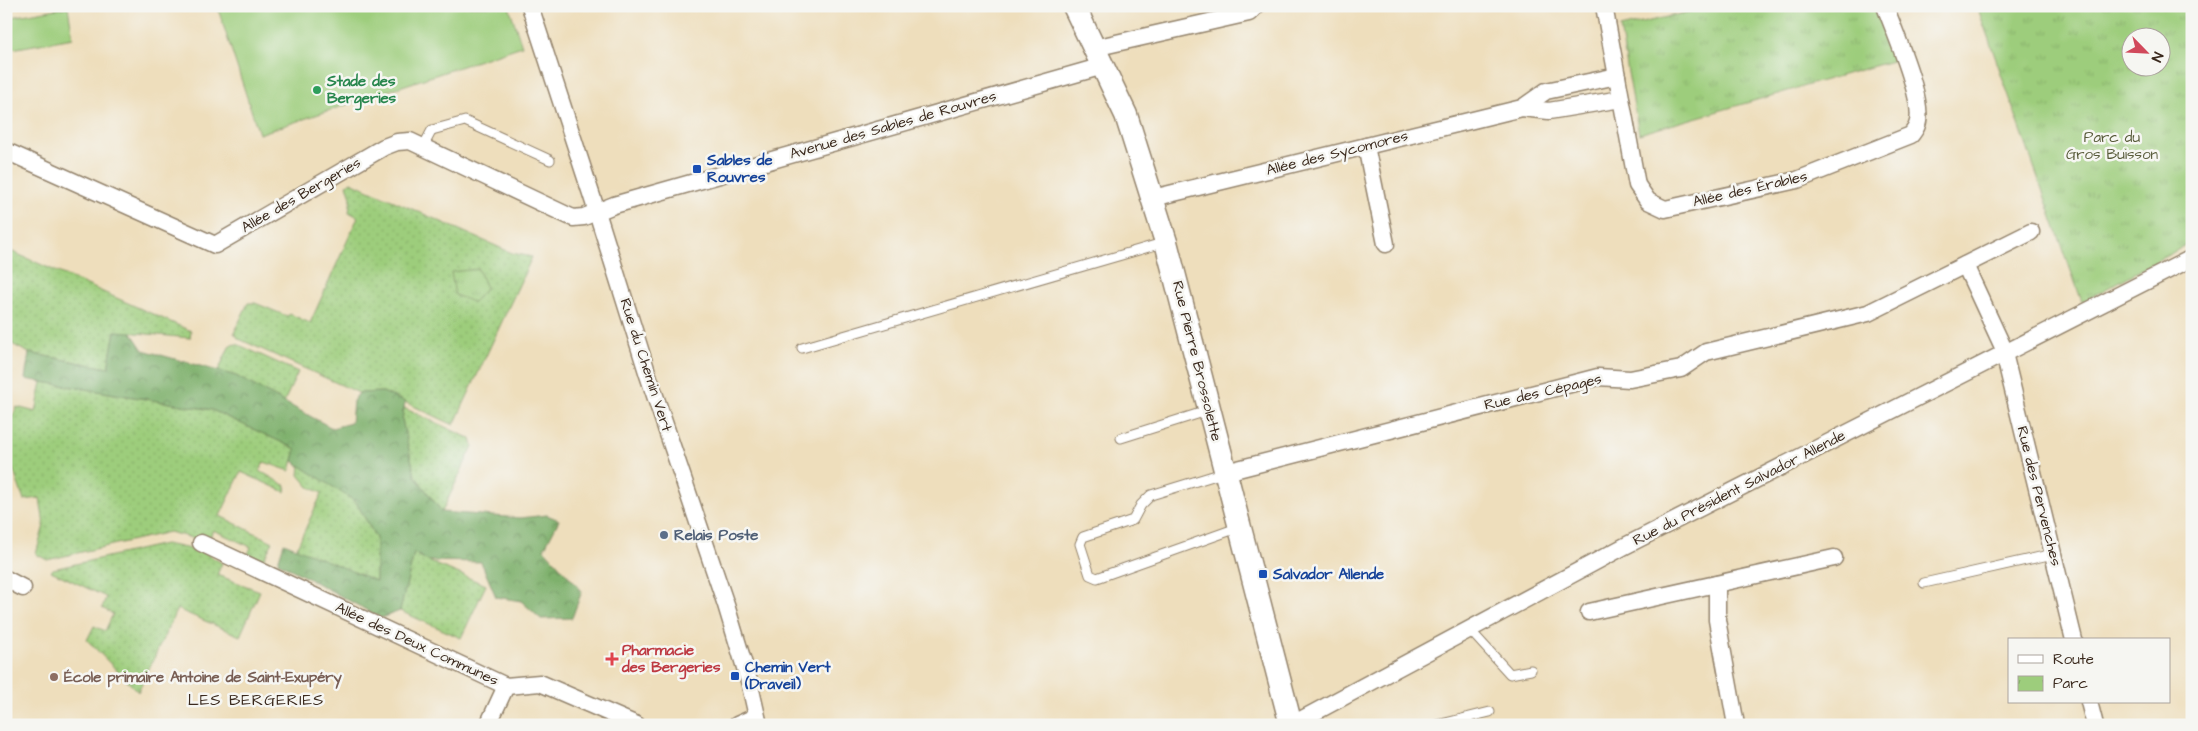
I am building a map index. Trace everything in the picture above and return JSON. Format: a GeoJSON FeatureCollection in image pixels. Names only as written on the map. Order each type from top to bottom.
{"type":"FeatureCollection","features":[{"type":"Feature","properties":{"kind":"street","name":"Rue du Chemin Vert"},"geometry":{"type":"LineString","coordinates":[[530,6],[648,375],[740,649],[757,721]]}},
{"type":"Feature","properties":{"kind":"street","name":"Rue Pierre Brossolette"},"geometry":{"type":"LineString","coordinates":[[1074,6],[1126,115],[1153,198],[1241,527],[1291,725]]}},
{"type":"Feature","properties":{"kind":"street","name":"Avenue des Sables de Rouvres"},"geometry":{"type":"LineString","coordinates":[[597,212],[614,204],[689,183],[1099,57],[1250,14],[1256,6]]}},
{"type":"Feature","properties":{"kind":"street","name":"Allée des Érables"},"geometry":{"type":"LineString","coordinates":[[1604,6],[1637,185],[1648,201],[1665,209],[1797,180],[1911,135],[1918,125],[1919,112],[1915,90],[1886,6]]}},
{"type":"Feature","properties":{"kind":"street","name":"Allée des Sycomores"},"geometry":{"type":"LineString","coordinates":[[1522,108],[1546,91],[1617,76]]}},
{"type":"Feature","properties":{"kind":"street","name":"Allée des Sycomores"},"geometry":{"type":"LineString","coordinates":[[1153,198],[1522,108],[1550,111],[1621,98]]}},
{"type":"Feature","properties":{"kind":"street","name":"Allée des Bergeries"},"geometry":{"type":"LineString","coordinates":[[6,151],[215,245],[384,147],[397,142],[410,141],[573,218],[584,217],[597,212]]}},
{"type":"Feature","properties":{"kind":"street"},"geometry":{"type":"LineString","coordinates":[[1366,146],[1386,244]]}},
{"type":"Feature","properties":{"kind":"street","name":"Rue des Cépages"},"geometry":{"type":"LineString","coordinates":[[1226,472],[1598,377],[1630,379],[1681,369],[1706,352],[1868,313],[2031,232]]}},
{"type":"Feature","properties":{"kind":"street","name":"Rue du Président Salvador Allende"},"geometry":{"type":"LineString","coordinates":[[1291,725],[1625,546],[2192,258]]}},
{"type":"Feature","properties":{"kind":"street"},"geometry":{"type":"LineString","coordinates":[[1965,264],[2002,345],[2003,353]]}},
{"type":"Feature","properties":{"kind":"street","name":"Rue des Pervenches"},"geometry":{"type":"LineString","coordinates":[[2003,353],[2074,638]]}},
{"type":"Feature","properties":{"kind":"street","name":"Allée des Deux Communes"},"geometry":{"type":"LineString","coordinates":[[201,543],[506,686],[540,683],[637,725]]}},
{"type":"Feature","properties":{"kind":"street"},"geometry":{"type":"LineString","coordinates":[[1589,612],[1834,558]]}},
{"type":"Feature","properties":{"kind":"street"},"geometry":{"type":"LineString","coordinates":[[6,579],[23,588]]}},
{"type":"Feature","properties":{"kind":"street"},"geometry":{"type":"LineString","coordinates":[[1717,584],[1717,620],[1736,725]]}},
{"type":"Feature","properties":{"kind":"street"},"geometry":{"type":"LineString","coordinates":[[488,725],[506,686]]}},
{"type":"Feature","properties":{"kind":"street"},"geometry":{"type":"LineString","coordinates":[[2090,704],[2095,725]]}},
{"type":"Feature","properties":{"kind":"street"},"geometry":{"type":"LineString","coordinates":[[737,725],[757,721]]}},
{"type":"Feature","properties":{"kind":"lane"},"geometry":{"type":"LineString","coordinates":[[423,147],[432,130],[465,121],[550,160]]}},
{"type":"Feature","properties":{"kind":"lane"},"geometry":{"type":"LineString","coordinates":[[802,348],[1166,242]]}},
{"type":"Feature","properties":{"kind":"lane"},"geometry":{"type":"LineString","coordinates":[[1121,438],[1210,410]]}},
{"type":"Feature","properties":{"kind":"lane"},"geometry":{"type":"LineString","coordinates":[[1226,472],[1151,495],[1141,505],[1133,520],[1083,537],[1080,544],[1090,575],[1097,578],[1241,527]]}},
{"type":"Feature","properties":{"kind":"lane"},"geometry":{"type":"LineString","coordinates":[[1924,583],[2053,554]]}},
{"type":"Feature","properties":{"kind":"lane"},"geometry":{"type":"LineString","coordinates":[[1469,629],[1510,674],[1531,670]]}},
{"type":"Feature","properties":{"kind":"lane"},"geometry":{"type":"LineString","coordinates":[[1437,725],[1490,712]]}},
{"type":"Feature","properties":{"kind":"green space","name":"Stade des Bergeries"},"geometry":{"type":"Polygon","coordinates":[[[217,6],[509,6],[522,46],[259,134],[217,6]]]}},
{"type":"Feature","properties":{"kind":"green space"},"geometry":{"type":"Polygon","coordinates":[[[1714,6],[1875,6],[1895,60],[1639,134],[1620,28],[1714,6]]]}},
{"type":"Feature","properties":{"kind":"green space","name":"Parc du Gros Buisson"},"geometry":{"type":"Polygon","coordinates":[[[1977,6],[2192,6],[2192,242],[2082,302],[1977,6]]]}},
{"type":"Feature","properties":{"kind":"green space"},"geometry":{"type":"Polygon","coordinates":[[[68,7],[73,38],[12,49],[6,18],[68,7]]]}},
{"type":"Feature","properties":{"kind":"green space"},"geometry":{"type":"Polygon","coordinates":[[[351,182],[512,253],[532,257],[454,425],[383,392],[359,393],[239,339],[234,333],[248,303],[255,303],[287,316],[290,314],[310,323],[358,217],[349,212],[351,197],[347,185],[351,182]]]}},
{"type":"Feature","properties":{"kind":"green space"},"geometry":{"type":"Polygon","coordinates":[[[6,249],[191,331],[190,338],[115,331],[108,368],[29,353],[6,341],[6,249]]]}},
{"type":"Feature","properties":{"kind":"green space"},"geometry":{"type":"Polygon","coordinates":[[[478,269],[486,288],[473,302],[455,295],[451,272],[478,269]]]}},
{"type":"Feature","properties":{"kind":"green space"},"geometry":{"type":"Polygon","coordinates":[[[115,331],[131,332],[143,350],[236,376],[332,428],[351,423],[353,401],[359,393],[383,392],[405,402],[402,420],[415,476],[442,512],[520,518],[547,515],[559,520],[544,549],[582,591],[572,618],[541,619],[521,601],[496,597],[481,562],[428,561],[414,553],[400,611],[381,618],[278,562],[284,543],[376,581],[376,538],[356,502],[293,461],[296,449],[212,410],[25,379],[29,353],[108,368],[115,331]]]}},
{"type":"Feature","properties":{"kind":"green space"},"geometry":{"type":"Polygon","coordinates":[[[237,344],[298,372],[284,402],[236,376],[218,371],[230,345],[237,344]]]}},
{"type":"Feature","properties":{"kind":"green space"},"geometry":{"type":"Polygon","coordinates":[[[42,382],[212,410],[296,449],[290,471],[264,462],[260,471],[286,486],[285,492],[241,472],[220,516],[273,542],[264,558],[257,560],[247,557],[251,547],[213,530],[208,542],[169,532],[47,560],[36,554],[44,525],[40,498],[24,500],[10,461],[6,462],[6,429],[17,407],[36,412],[42,382]]]}},
{"type":"Feature","properties":{"kind":"green space"},"geometry":{"type":"Polygon","coordinates":[[[404,408],[471,439],[473,446],[442,512],[415,476],[402,420],[404,408]]]}},
{"type":"Feature","properties":{"kind":"green space"},"geometry":{"type":"Polygon","coordinates":[[[300,465],[356,502],[376,538],[376,581],[296,549],[322,493],[309,487],[299,475],[300,465]]]}},
{"type":"Feature","properties":{"kind":"green space"},"geometry":{"type":"Polygon","coordinates":[[[165,544],[202,551],[222,563],[217,575],[260,591],[240,636],[177,609],[138,692],[87,640],[94,626],[105,631],[113,614],[102,608],[106,597],[51,571],[165,544]]]}},
{"type":"Feature","properties":{"kind":"green space"},"geometry":{"type":"Polygon","coordinates":[[[414,553],[428,561],[486,585],[461,638],[400,611],[414,553]]]}},
{"type":"Feature","properties":{"kind":"place","name":"Stade des Bergeries"},"geometry":{"type":"Point","coordinates":[317,90]}},
{"type":"Feature","properties":{"kind":"place","name":"Sables de Rouvres"},"geometry":{"type":"Point","coordinates":[697,169]}},
{"type":"Feature","properties":{"kind":"place","name":"Relais Poste"},"geometry":{"type":"Point","coordinates":[664,535]}},
{"type":"Feature","properties":{"kind":"place","name":"Salvador Allende"},"geometry":{"type":"Point","coordinates":[1263,574]}},
{"type":"Feature","properties":{"kind":"place","name":"Pharmacie des Bergeries"},"geometry":{"type":"Point","coordinates":[612,659]}},
{"type":"Feature","properties":{"kind":"place","name":"Chemin Vert (Draveil)"},"geometry":{"type":"Point","coordinates":[735,676]}},
{"type":"Feature","properties":{"kind":"place","name":"École primaire Antoine de Saint-Exupéry"},"geometry":{"type":"Point","coordinates":[54,677]}},
{"type":"Feature","properties":{"kind":"district","name":"LES BERGERIES"},"geometry":{"type":"Point","coordinates":[256,700]}}]}
